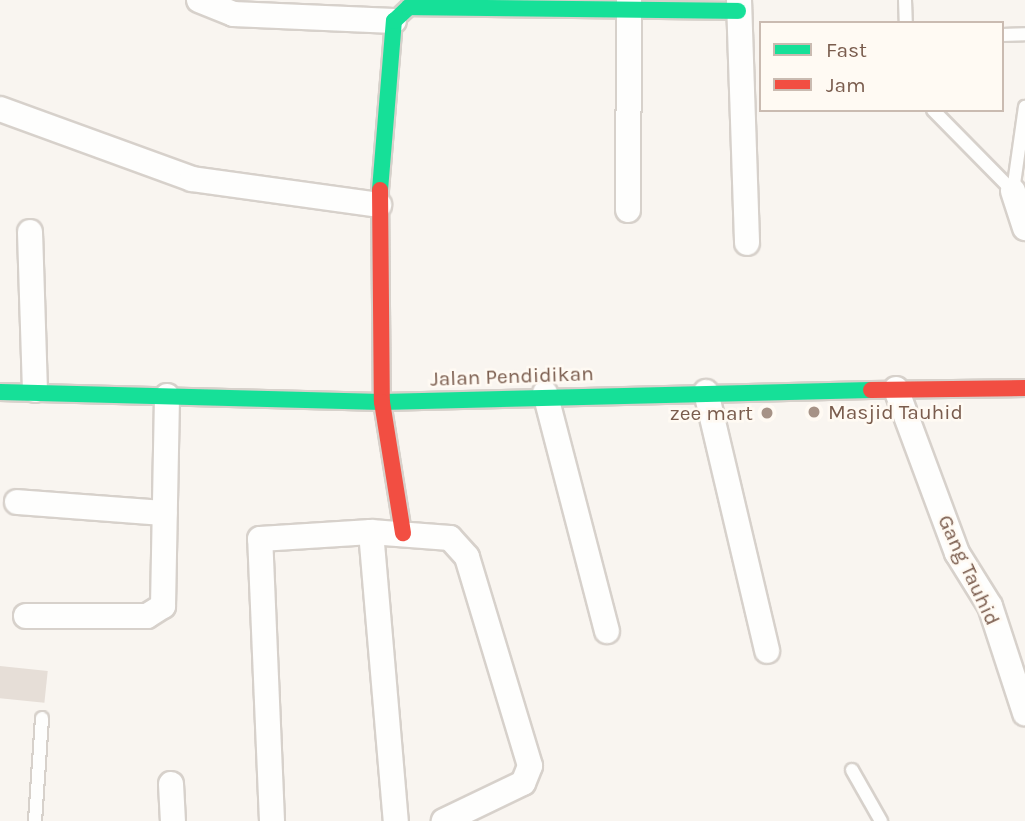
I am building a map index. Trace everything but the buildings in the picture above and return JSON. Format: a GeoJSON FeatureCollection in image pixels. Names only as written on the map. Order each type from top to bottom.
{"type":"FeatureCollection","features":[{"type":"Feature","properties":{"kind":"street"},"geometry":{"type":"LineString","coordinates":[[199,0],[233,14],[739,6],[747,243]]}},
{"type":"Feature","properties":{"kind":"street"},"geometry":{"type":"LineString","coordinates":[[628,6],[628,210]]}},
{"type":"Feature","properties":{"kind":"street"},"geometry":{"type":"LineString","coordinates":[[398,11],[379,205],[382,402],[404,533]]}},
{"type":"Feature","properties":{"kind":"street"},"geometry":{"type":"LineString","coordinates":[[0,109],[192,178],[379,205]]}},
{"type":"Feature","properties":{"kind":"street"},"geometry":{"type":"LineString","coordinates":[[1013,191],[1025,228]]}},
{"type":"Feature","properties":{"kind":"street"},"geometry":{"type":"LineString","coordinates":[[30,232],[35,390]]}},
{"type":"Feature","properties":{"kind":"street","name":"Jalan Pendidikan"},"geometry":{"type":"LineString","coordinates":[[0,392],[35,390],[382,402],[545,393],[1025,388]]}},
{"type":"Feature","properties":{"kind":"street","name":"Gang Tauhid"},"geometry":{"type":"LineString","coordinates":[[896,389],[957,553],[990,606],[1025,713]]}},
{"type":"Feature","properties":{"kind":"street"},"geometry":{"type":"LineString","coordinates":[[706,392],[767,650]]}},
{"type":"Feature","properties":{"kind":"street"},"geometry":{"type":"LineString","coordinates":[[545,393],[607,631]]}},
{"type":"Feature","properties":{"kind":"street"},"geometry":{"type":"LineString","coordinates":[[26,616],[158,611],[164,598],[167,396]]}},
{"type":"Feature","properties":{"kind":"street"},"geometry":{"type":"LineString","coordinates":[[17,502],[165,513]]}},
{"type":"Feature","properties":{"kind":"street"},"geometry":{"type":"LineString","coordinates":[[371,532],[396,821]]}},
{"type":"Feature","properties":{"kind":"street"},"geometry":{"type":"LineString","coordinates":[[272,821],[260,539],[371,532],[450,538],[467,558],[530,765],[523,783],[444,821]]}},
{"type":"Feature","properties":{"kind":"street"},"geometry":{"type":"LineString","coordinates":[[171,784],[173,821]]}},
{"type":"Feature","properties":{"kind":"lane"},"geometry":{"type":"LineString","coordinates":[[905,0],[906,21]]}},
{"type":"Feature","properties":{"kind":"lane"},"geometry":{"type":"LineString","coordinates":[[1004,35],[1025,34]]}},
{"type":"Feature","properties":{"kind":"lane"},"geometry":{"type":"LineString","coordinates":[[1013,191],[1025,107]]}},
{"type":"Feature","properties":{"kind":"lane"},"geometry":{"type":"LineString","coordinates":[[935,112],[1013,191]]}},
{"type":"Feature","properties":{"kind":"lane"},"geometry":{"type":"LineString","coordinates":[[35,821],[42,718]]}},
{"type":"Feature","properties":{"kind":"lane"},"geometry":{"type":"LineString","coordinates":[[852,770],[881,821]]}},
{"type":"Feature","properties":{"kind":"traffic: fast"},"geometry":{"type":"LineString","coordinates":[[380,190],[394,21],[409,7],[738,11]]}},
{"type":"Feature","properties":{"kind":"traffic: fast"},"geometry":{"type":"LineString","coordinates":[[0,392],[382,402],[871,390]]}},
{"type":"Feature","properties":{"kind":"traffic: jam"},"geometry":{"type":"LineString","coordinates":[[380,190],[382,402],[403,533]]}},
{"type":"Feature","properties":{"kind":"traffic: jam"},"geometry":{"type":"LineString","coordinates":[[871,390],[1025,388]]}},
{"type":"Feature","properties":{"kind":"place","name":"Masjid Tauhid"},"geometry":{"type":"Point","coordinates":[814,412]}},
{"type":"Feature","properties":{"kind":"place","name":"zee mart"},"geometry":{"type":"Point","coordinates":[767,413]}}]}
